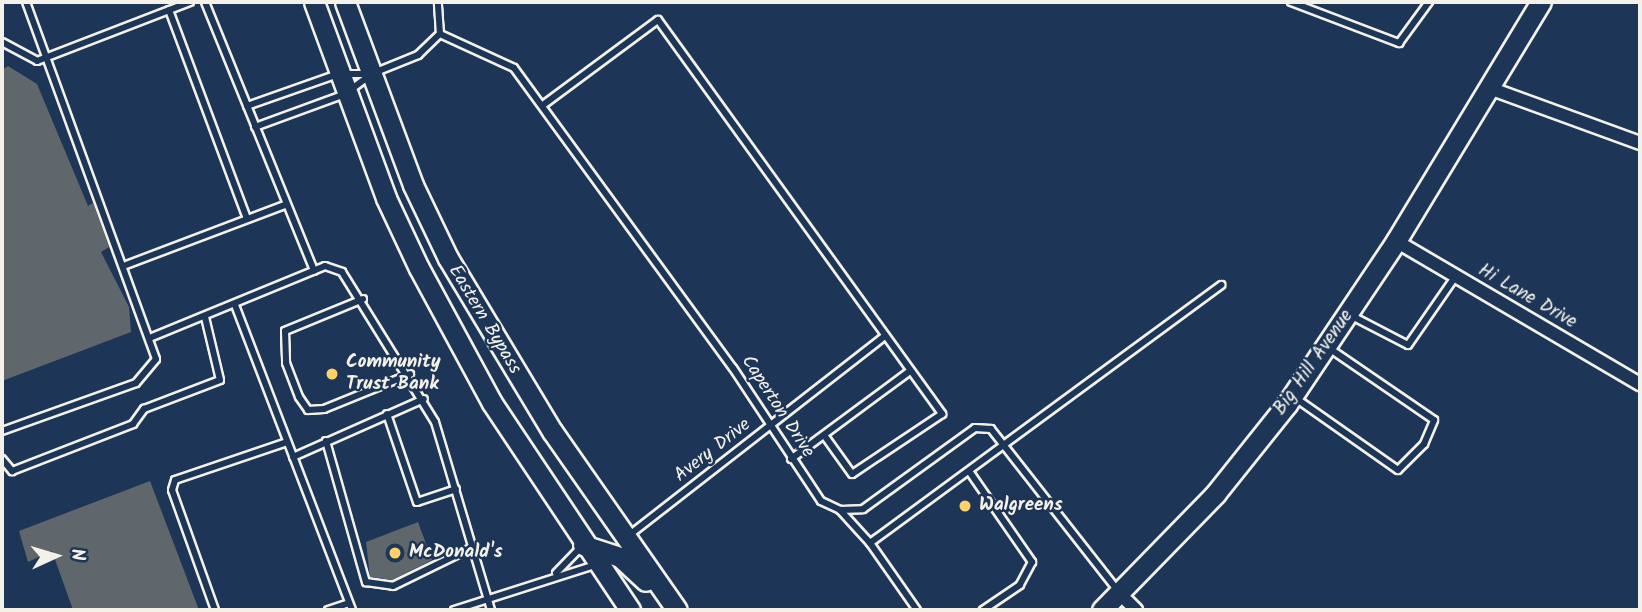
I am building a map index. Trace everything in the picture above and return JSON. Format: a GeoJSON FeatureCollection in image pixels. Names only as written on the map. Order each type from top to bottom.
{"type":"FeatureCollection","features":[{"type":"Feature","properties":{"kind":"main road","name":"Eastern Bypass"},"geometry":{"type":"LineString","coordinates":[[314,2],[345,94],[419,268],[492,403],[583,545],[630,610]]}},
{"type":"Feature","properties":{"kind":"main road","name":"Eastern Bypass"},"geometry":{"type":"LineString","coordinates":[[345,2],[371,74],[448,258],[552,431],[674,610]]}},
{"type":"Feature","properties":{"kind":"main road","name":"Big Hill Avenue"},"geometry":{"type":"LineString","coordinates":[[1102,610],[1216,493],[1292,396],[1396,241],[1541,2]]}},
{"type":"Feature","properties":{"kind":"main road"},"geometry":{"type":"LineString","coordinates":[[583,545],[620,557],[674,610]]}},
{"type":"Feature","properties":{"kind":"street"},"geometry":{"type":"LineString","coordinates":[[1489,88],[1640,143]]}},
{"type":"Feature","properties":{"kind":"street","name":"Hi Lane Drive"},"geometry":{"type":"LineString","coordinates":[[1396,241],[1640,384]]}},
{"type":"Feature","properties":{"kind":"street"},"geometry":{"type":"LineString","coordinates":[[1120,594],[1136,610]]}},
{"type":"Feature","properties":{"kind":"lane"},"geometry":{"type":"LineString","coordinates":[[2,431],[136,383],[153,370],[152,337],[26,2]]}},
{"type":"Feature","properties":{"kind":"lane"},"geometry":{"type":"LineString","coordinates":[[2,42],[37,61],[190,2]]}},
{"type":"Feature","properties":{"kind":"lane"},"geometry":{"type":"LineString","coordinates":[[205,2],[314,271]]}},
{"type":"Feature","properties":{"kind":"lane"},"geometry":{"type":"LineString","coordinates":[[254,127],[345,94],[371,74],[418,55],[440,34],[438,2]]}},
{"type":"Feature","properties":{"kind":"lane"},"geometry":{"type":"LineString","coordinates":[[1291,2],[1399,43],[1406,42],[1429,2]]}},
{"type":"Feature","properties":{"kind":"lane"},"geometry":{"type":"LineString","coordinates":[[169,10],[247,219]]}},
{"type":"Feature","properties":{"kind":"lane"},"geometry":{"type":"LineString","coordinates":[[543,105],[658,20],[942,414],[852,474],[824,435]]}},
{"type":"Feature","properties":{"kind":"lane","name":"Caperton Drive"},"geometry":{"type":"LineString","coordinates":[[440,34],[514,68],[733,368],[769,428],[821,500],[840,510],[870,543],[917,610]]}},
{"type":"Feature","properties":{"kind":"lane"},"geometry":{"type":"LineString","coordinates":[[247,106],[338,74],[371,74]]}},
{"type":"Feature","properties":{"kind":"lane"},"geometry":{"type":"LineString","coordinates":[[126,265],[285,205]]}},
{"type":"Feature","properties":{"kind":"lane"},"geometry":{"type":"LineString","coordinates":[[152,337],[314,271],[337,268],[363,299],[424,399],[456,489],[491,610]]}},
{"type":"Feature","properties":{"kind":"lane"},"geometry":{"type":"LineString","coordinates":[[1349,314],[1402,346],[1414,340],[1455,276]]}},
{"type":"Feature","properties":{"kind":"lane"},"geometry":{"type":"LineString","coordinates":[[870,543],[1221,285]]}},
{"type":"Feature","properties":{"kind":"lane"},"geometry":{"type":"LineString","coordinates":[[363,299],[285,331],[286,363],[299,397],[308,410],[324,409],[410,374]]}},
{"type":"Feature","properties":{"kind":"lane"},"geometry":{"type":"LineString","coordinates":[[235,305],[350,607],[328,610]]}},
{"type":"Feature","properties":{"kind":"lane"},"geometry":{"type":"LineString","coordinates":[[2,459],[12,471],[134,424],[144,409],[220,380],[205,317]]}},
{"type":"Feature","properties":{"kind":"lane","name":"Avery Drive"},"geometry":{"type":"LineString","coordinates":[[626,538],[884,337]]}},
{"type":"Feature","properties":{"kind":"lane"},"geometry":{"type":"LineString","coordinates":[[1292,396],[1398,470],[1424,444],[1434,420],[1327,346]]}},
{"type":"Feature","properties":{"kind":"lane"},"geometry":{"type":"LineString","coordinates":[[791,459],[910,371]]}},
{"type":"Feature","properties":{"kind":"lane"},"geometry":{"type":"LineString","coordinates":[[293,457],[424,399]]}},
{"type":"Feature","properties":{"kind":"lane"},"geometry":{"type":"LineString","coordinates":[[387,414],[417,502],[456,489]]}},
{"type":"Feature","properties":{"kind":"lane"},"geometry":{"type":"LineString","coordinates":[[840,510],[863,509],[975,428],[991,429],[1120,594]]}},
{"type":"Feature","properties":{"kind":"lane"},"geometry":{"type":"LineString","coordinates":[[326,441],[366,582],[382,588],[437,568],[471,548]]}},
{"type":"Feature","properties":{"kind":"lane"},"geometry":{"type":"LineString","coordinates":[[215,610],[172,490],[175,480],[287,442]]}},
{"type":"Feature","properties":{"kind":"lane"},"geometry":{"type":"LineString","coordinates":[[969,471],[1031,562],[1020,585],[983,610]]}},
{"type":"Feature","properties":{"kind":"lane"},"geometry":{"type":"LineString","coordinates":[[552,577],[583,545]]}},
{"type":"Feature","properties":{"kind":"lane"},"geometry":{"type":"LineString","coordinates":[[454,610],[597,565]]}},
{"type":"Feature","properties":{"kind":"building"},"geometry":{"type":"Polygon","coordinates":[[[8,66],[37,84],[88,206],[93,203],[109,247],[101,252],[129,307],[131,332],[2,381],[2,70],[8,66]]]}},
{"type":"Feature","properties":{"kind":"building"},"geometry":{"type":"Polygon","coordinates":[[[150,481],[199,610],[73,610],[52,551],[28,562],[19,531],[150,481]]]}},
{"type":"Feature","properties":{"kind":"building","name":"McDonald's"},"geometry":{"type":"Polygon","coordinates":[[[418,522],[432,560],[392,580],[370,577],[366,542],[418,522]]]}},
{"type":"Feature","properties":{"kind":"place","name":"Community Trust Bank"},"geometry":{"type":"Point","coordinates":[332,374]}},
{"type":"Feature","properties":{"kind":"place","name":"Walgreens"},"geometry":{"type":"Point","coordinates":[965,506]}},
{"type":"Feature","properties":{"kind":"place","name":"McDonald's"},"geometry":{"type":"Point","coordinates":[395,553]}}]}
